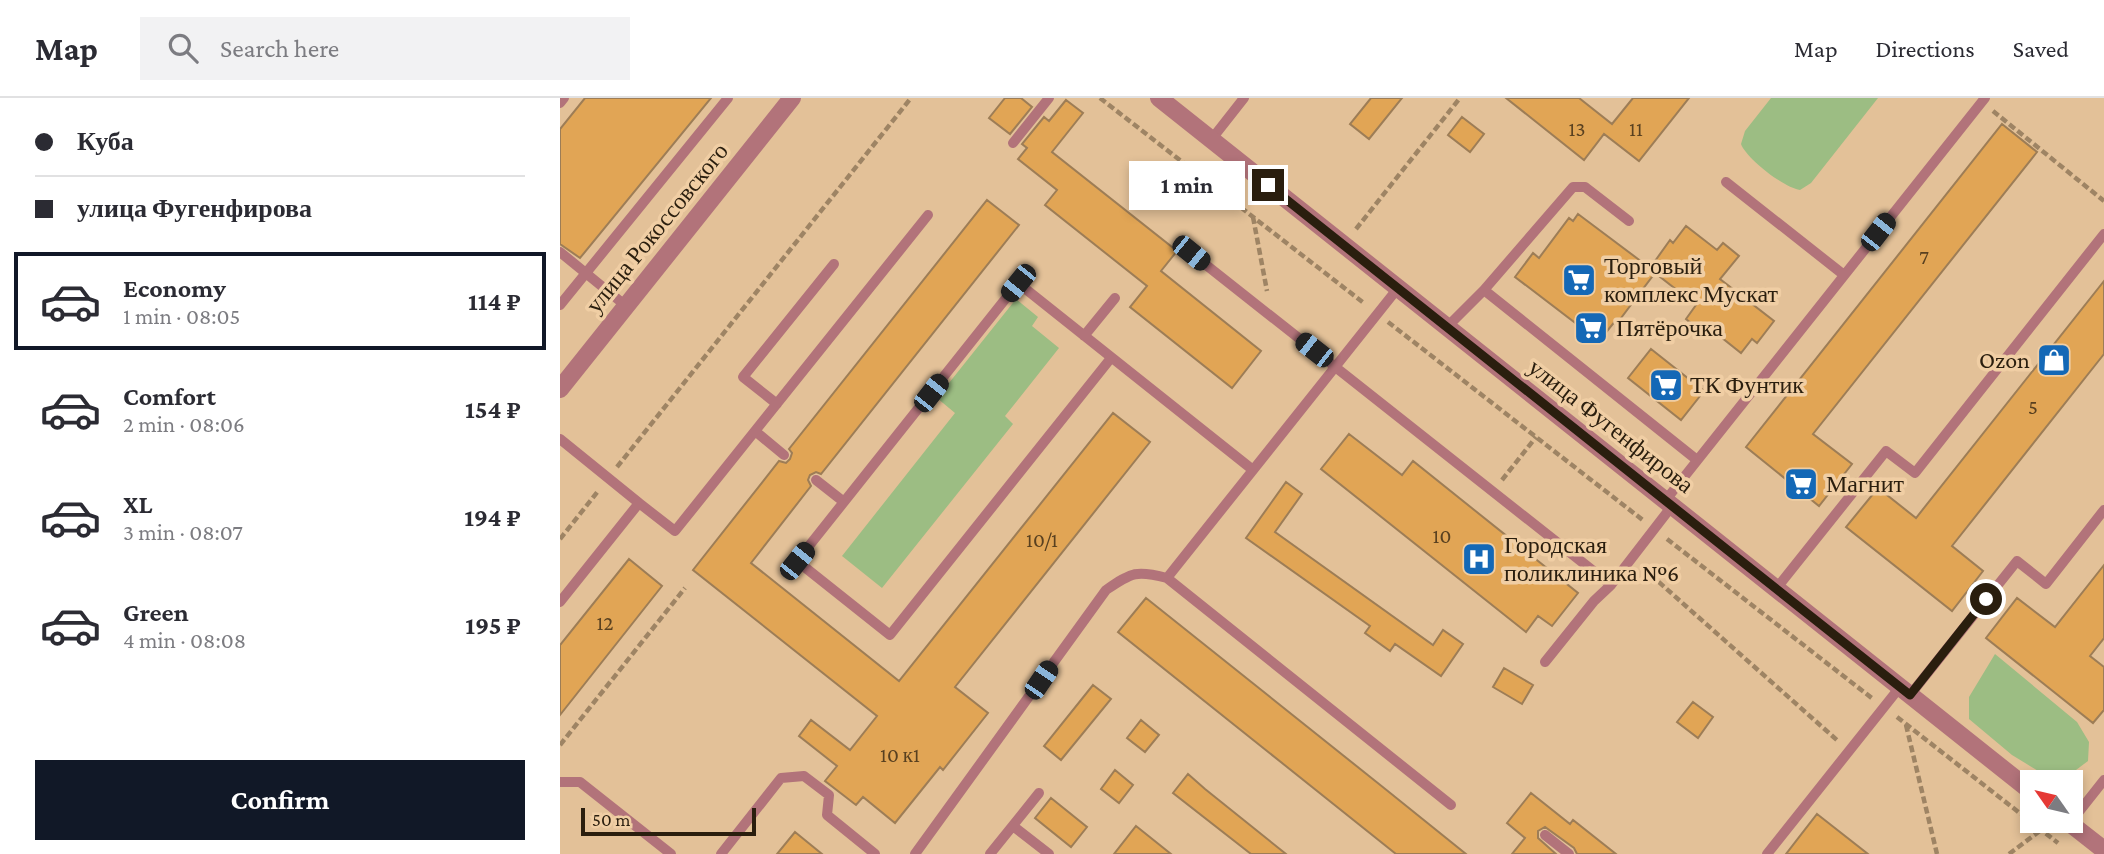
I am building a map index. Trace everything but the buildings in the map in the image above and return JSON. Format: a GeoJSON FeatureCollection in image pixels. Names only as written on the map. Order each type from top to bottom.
{"type":"FeatureCollection","features":[{"type":"Feature","properties":{"kind":"street","name":"улица Рокоссовского"},"geometry":{"type":"LineString","coordinates":[[560,389],[792,98]]}},
{"type":"Feature","properties":{"kind":"street","name":"улица Фугенфирова"},"geometry":{"type":"LineString","coordinates":[[1159,98],[2020,782]]}},
{"type":"Feature","properties":{"kind":"street"},"geometry":{"type":"LineString","coordinates":[[2083,833],[2104,850]]}},
{"type":"Feature","properties":{"kind":"lane"},"geometry":{"type":"LineString","coordinates":[[560,103],[564,98]]}},
{"type":"Feature","properties":{"kind":"lane"},"geometry":{"type":"LineString","coordinates":[[560,305],[727,98]]}},
{"type":"Feature","properties":{"kind":"lane"},"geometry":{"type":"LineString","coordinates":[[1013,143],[1049,98]]}},
{"type":"Feature","properties":{"kind":"lane"},"geometry":{"type":"LineString","coordinates":[[1211,139],[1244,98]]}},
{"type":"Feature","properties":{"kind":"lane"},"geometry":{"type":"LineString","coordinates":[[1545,662],[1594,601],[1611,585],[1654,529],[1697,460],[1983,100]]}},
{"type":"Feature","properties":{"kind":"lane"},"geometry":{"type":"LineString","coordinates":[[1726,182],[1844,275]]}},
{"type":"Feature","properties":{"kind":"lane"},"geometry":{"type":"LineString","coordinates":[[1447,327],[1484,290],[1573,187],[1584,187],[1629,221]]}},
{"type":"Feature","properties":{"kind":"lane"},"geometry":{"type":"LineString","coordinates":[[560,439],[675,531],[928,215]]}},
{"type":"Feature","properties":{"kind":"lane"},"geometry":{"type":"LineString","coordinates":[[1776,589],[1886,451],[1915,474],[2104,234]]}},
{"type":"Feature","properties":{"kind":"lane"},"geometry":{"type":"LineString","coordinates":[[560,252],[626,306]]}},
{"type":"Feature","properties":{"kind":"lane"},"geometry":{"type":"LineString","coordinates":[[1191,253],[1611,585]]}},
{"type":"Feature","properties":{"kind":"lane"},"geometry":{"type":"LineString","coordinates":[[777,404],[743,377],[834,264]]}},
{"type":"Feature","properties":{"kind":"lane"},"geometry":{"type":"LineString","coordinates":[[1111,358],[890,635],[797,561],[1018,283],[1253,470]]}},
{"type":"Feature","properties":{"kind":"lane"},"geometry":{"type":"LineString","coordinates":[[1167,578],[1398,288]]}},
{"type":"Feature","properties":{"kind":"lane"},"geometry":{"type":"LineString","coordinates":[[1484,290],[1697,460]]}},
{"type":"Feature","properties":{"kind":"lane"},"geometry":{"type":"LineString","coordinates":[[1084,336],[1115,298]]}},
{"type":"Feature","properties":{"kind":"lane"},"geometry":{"type":"LineString","coordinates":[[755,431],[784,455]]}},
{"type":"Feature","properties":{"kind":"lane"},"geometry":{"type":"LineString","coordinates":[[816,480],[844,502]]}},
{"type":"Feature","properties":{"kind":"lane"},"geometry":{"type":"LineString","coordinates":[[560,602],[639,503]]}},
{"type":"Feature","properties":{"kind":"lane"},"geometry":{"type":"LineString","coordinates":[[1767,854],[1884,707],[1905,691],[2017,561],[2046,584],[2104,510]]}},
{"type":"Feature","properties":{"kind":"lane"},"geometry":{"type":"LineString","coordinates":[[915,854],[1106,590],[1125,577],[1143,572],[1167,578],[1451,805]]}},
{"type":"Feature","properties":{"kind":"lane"},"geometry":{"type":"LineString","coordinates":[[721,854],[781,778],[804,776],[829,795],[827,816],[875,854]]}},
{"type":"Feature","properties":{"kind":"lane"},"geometry":{"type":"LineString","coordinates":[[2083,805],[2104,780]]}},
{"type":"Feature","properties":{"kind":"lane"},"geometry":{"type":"LineString","coordinates":[[560,782],[580,782],[671,854]]}},
{"type":"Feature","properties":{"kind":"lane"},"geometry":{"type":"LineString","coordinates":[[990,854],[1039,793]]}},
{"type":"Feature","properties":{"kind":"lane"},"geometry":{"type":"LineString","coordinates":[[1013,826],[1049,854]]}},
{"type":"Feature","properties":{"kind":"lane"},"geometry":{"type":"LineString","coordinates":[[1545,835],[1569,854]]}},
{"type":"Feature","properties":{"kind":"path"},"geometry":{"type":"LineString","coordinates":[[560,539],[911,98]]}},
{"type":"Feature","properties":{"kind":"path"},"geometry":{"type":"LineString","coordinates":[[1100,98],[2020,813]]}},
{"type":"Feature","properties":{"kind":"path"},"geometry":{"type":"LineString","coordinates":[[1354,232],[1460,98]]}},
{"type":"Feature","properties":{"kind":"path"},"geometry":{"type":"LineString","coordinates":[[1983,100],[2104,201]]}},
{"type":"Feature","properties":{"kind":"path"},"geometry":{"type":"LineString","coordinates":[[1252,216],[1272,316]]}},
{"type":"Feature","properties":{"kind":"path"},"geometry":{"type":"LineString","coordinates":[[1493,492],[1536,437]]}},
{"type":"Feature","properties":{"kind":"path"},"geometry":{"type":"LineString","coordinates":[[1632,558],[1849,751]]}},
{"type":"Feature","properties":{"kind":"path"},"geometry":{"type":"LineString","coordinates":[[560,745],[685,588]]}},
{"type":"Feature","properties":{"kind":"path"},"geometry":{"type":"LineString","coordinates":[[1905,691],[1906,725],[1937,854]]}},
{"type":"Feature","properties":{"kind":"path"},"geometry":{"type":"LineString","coordinates":[[2009,854],[2038,833]]}},
{"type":"Feature","properties":{"kind":"path"},"geometry":{"type":"LineString","coordinates":[[2046,833],[2062,846]]}},
{"type":"Feature","properties":{"kind":"green space"},"geometry":{"type":"Polygon","coordinates":[[[1771,98],[1878,98],[1811,183],[1800,190],[1766,171],[1750,157],[1741,144],[1745,131],[1771,98]]]}},
{"type":"Feature","properties":{"kind":"green space"},"geometry":{"type":"Polygon","coordinates":[[[1016,299],[1038,317],[1032,326],[1059,348],[1005,416],[1013,424],[882,588],[842,556],[955,413],[937,398],[1016,299]]]}},
{"type":"Feature","properties":{"kind":"green space"},"geometry":{"type":"Polygon","coordinates":[[[1995,654],[2077,722],[2089,742],[2088,761],[2076,770],[2037,770],[2012,755],[1969,719],[1969,697],[1995,654]]]}},
{"type":"Feature","properties":{"kind":"place","name":"Торговый комплекс Мускат"},"geometry":{"type":"Point","coordinates":[1579,280]}},
{"type":"Feature","properties":{"kind":"place","name":"Пятёрочка"},"geometry":{"type":"Point","coordinates":[1591,328]}},
{"type":"Feature","properties":{"kind":"place","name":"Ozon"},"geometry":{"type":"Point","coordinates":[2054,360]}},
{"type":"Feature","properties":{"kind":"place","name":"ТК Фунтик"},"geometry":{"type":"Point","coordinates":[1666,385]}},
{"type":"Feature","properties":{"kind":"place","name":"Магнит"},"geometry":{"type":"Point","coordinates":[1801,484]}},
{"type":"Feature","properties":{"kind":"place","name":"Городская поликлиника №6"},"geometry":{"type":"Point","coordinates":[1479,559]}},
{"type":"Feature","properties":{"kind":"route"},"geometry":{"type":"LineString","coordinates":[[1268,185],[1910,695],[1986,599]]}}]}
